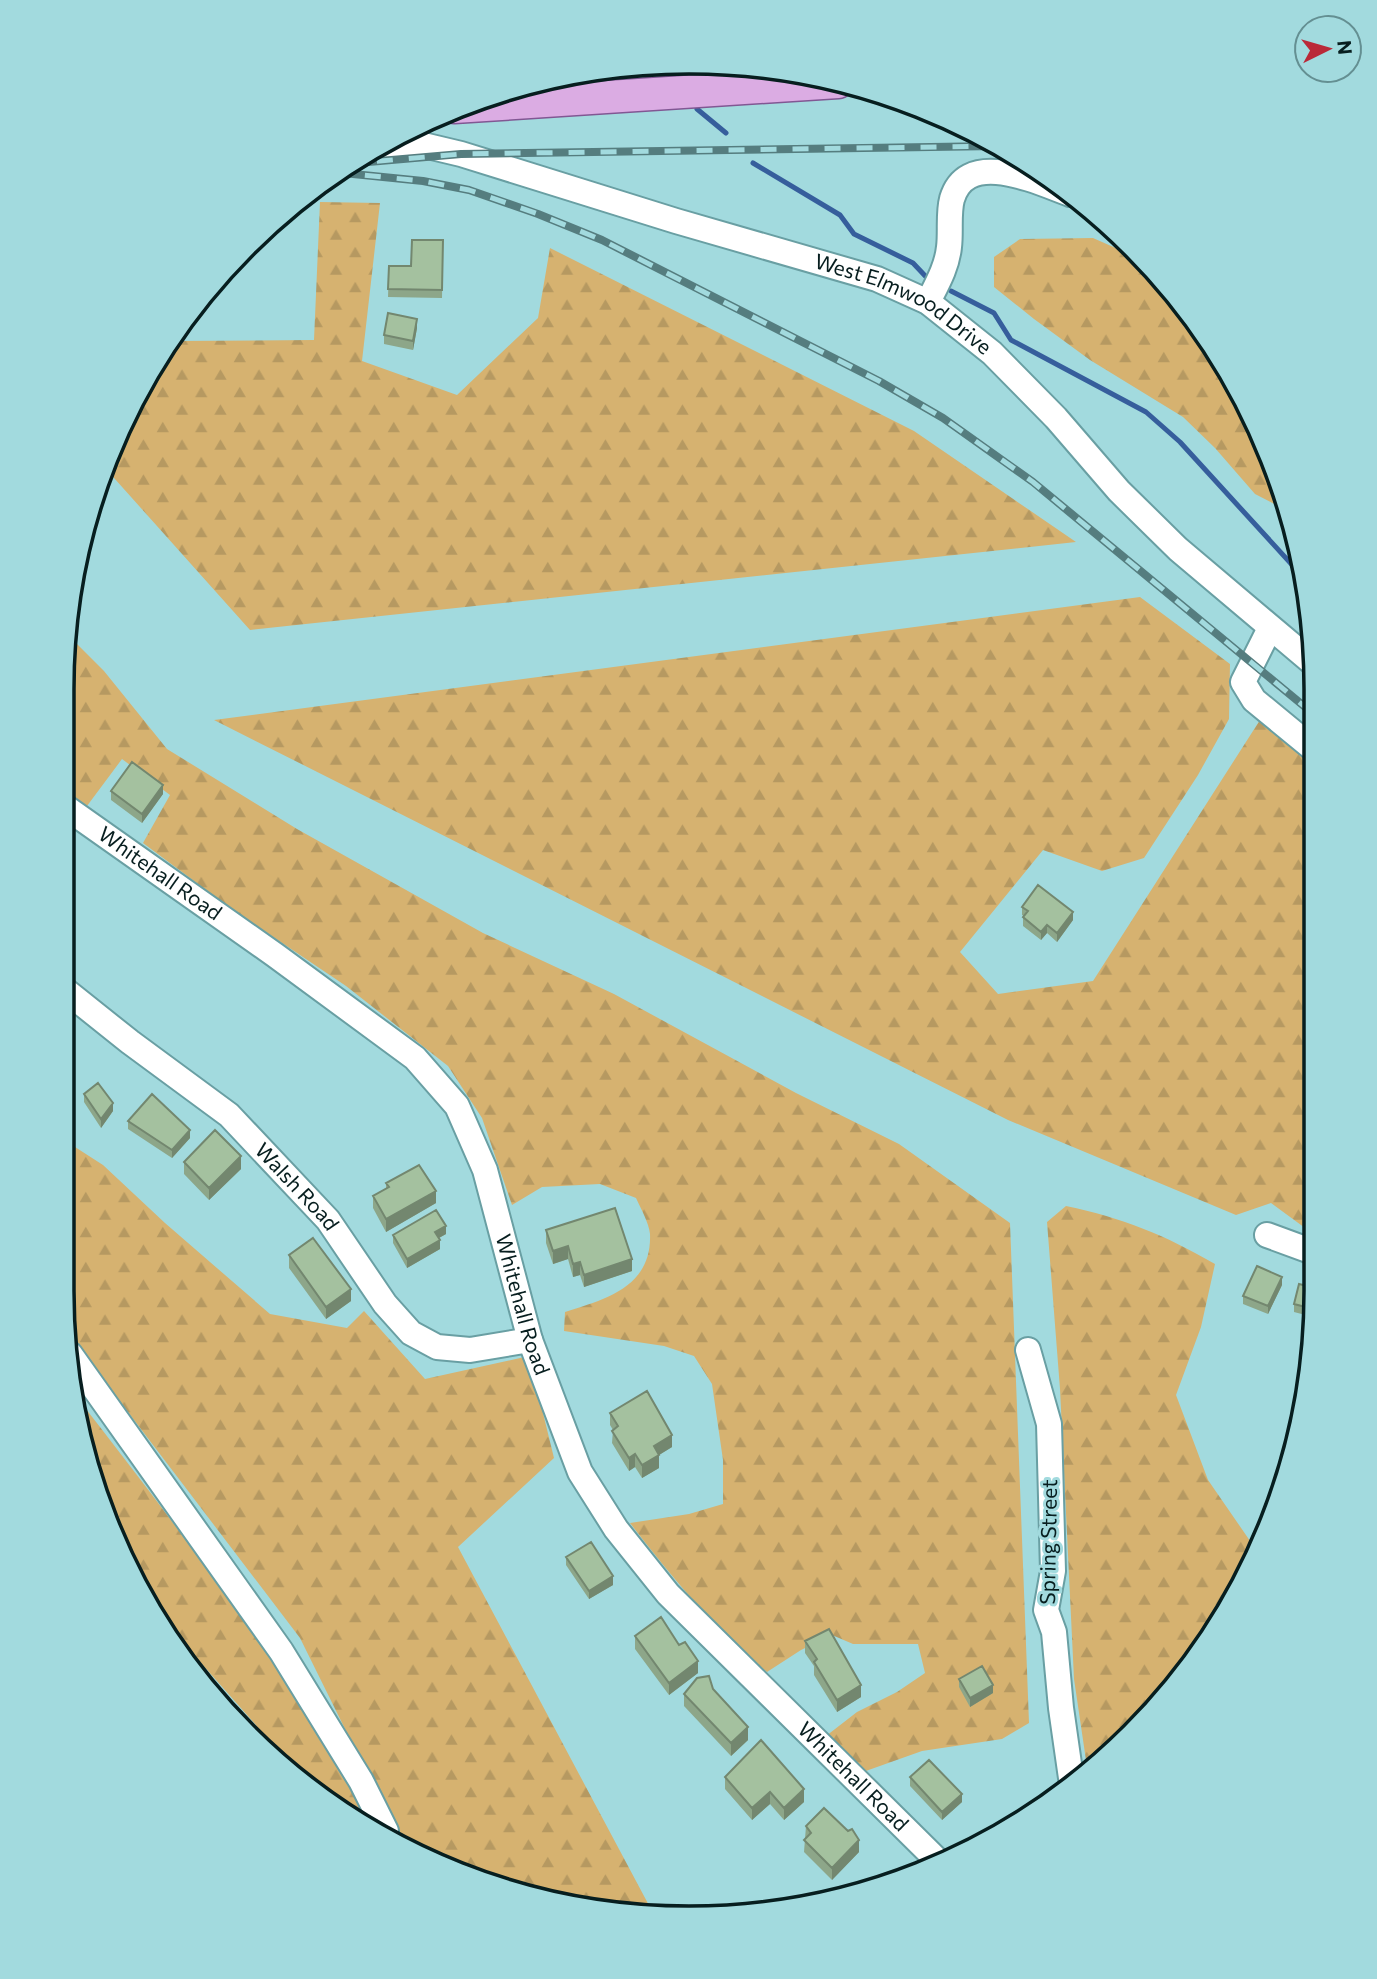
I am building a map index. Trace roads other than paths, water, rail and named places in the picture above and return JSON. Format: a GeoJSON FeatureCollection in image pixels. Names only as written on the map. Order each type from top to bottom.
{"type":"FeatureCollection","features":[{"type":"Feature","properties":{"kind":"main road"},"geometry":{"type":"LineString","coordinates":[[497,104],[803,84]]}},
{"type":"Feature","properties":{"kind":"street","name":"West Elmwood Drive"},"geometry":{"type":"LineString","coordinates":[[402,144],[419,144],[461,155],[676,221],[877,278],[928,302],[992,353],[1056,418],[1119,491],[1178,548],[1302,654]]}},
{"type":"Feature","properties":{"kind":"street"},"geometry":{"type":"LineString","coordinates":[[928,302],[944,271],[949,250],[952,198],[964,180],[974,173],[996,171],[1041,185]]}},
{"type":"Feature","properties":{"kind":"street"},"geometry":{"type":"LineString","coordinates":[[1270,628],[1243,682],[1254,700],[1304,741]]}},
{"type":"Feature","properties":{"kind":"street","name":"Whitehall Road"},"geometry":{"type":"LineString","coordinates":[[74,813],[415,1058],[457,1106],[485,1170],[530,1340],[580,1472],[616,1529],[668,1594],[932,1855]]}},
{"type":"Feature","properties":{"kind":"street","name":"Walsh Road"},"geometry":{"type":"LineString","coordinates":[[74,997],[229,1115],[328,1220],[385,1304],[411,1333],[437,1347],[470,1350],[530,1340]]}},
{"type":"Feature","properties":{"kind":"street"},"geometry":{"type":"LineString","coordinates":[[1266,1235],[1304,1249]]}},
{"type":"Feature","properties":{"kind":"street","name":"Spring Street"},"geometry":{"type":"LineString","coordinates":[[1028,1350],[1049,1424],[1053,1571],[1046,1610],[1054,1632],[1061,1708],[1071,1771]]}},
{"type":"Feature","properties":{"kind":"street"},"geometry":{"type":"LineString","coordinates":[[78,1366],[281,1651],[361,1781],[382,1824]]}},
{"type":"Feature","properties":{"kind":"waterway"},"geometry":{"type":"LineString","coordinates":[[697,109],[726,133]]}},
{"type":"Feature","properties":{"kind":"waterway"},"geometry":{"type":"LineString","coordinates":[[753,163],[840,215],[854,234],[913,263],[930,281]]}},
{"type":"Feature","properties":{"kind":"waterway"},"geometry":{"type":"LineString","coordinates":[[951,291],[994,313],[1011,340],[1146,412],[1180,442],[1291,563]]}},
{"type":"Feature","properties":{"kind":"railway"},"geometry":{"type":"LineString","coordinates":[[372,162],[461,154],[978,146]]}},
{"type":"Feature","properties":{"kind":"railway"},"geometry":{"type":"LineString","coordinates":[[352,174],[423,181],[469,190],[538,214],[602,240],[879,381],[943,418],[1033,482],[1304,706]]}}]}
